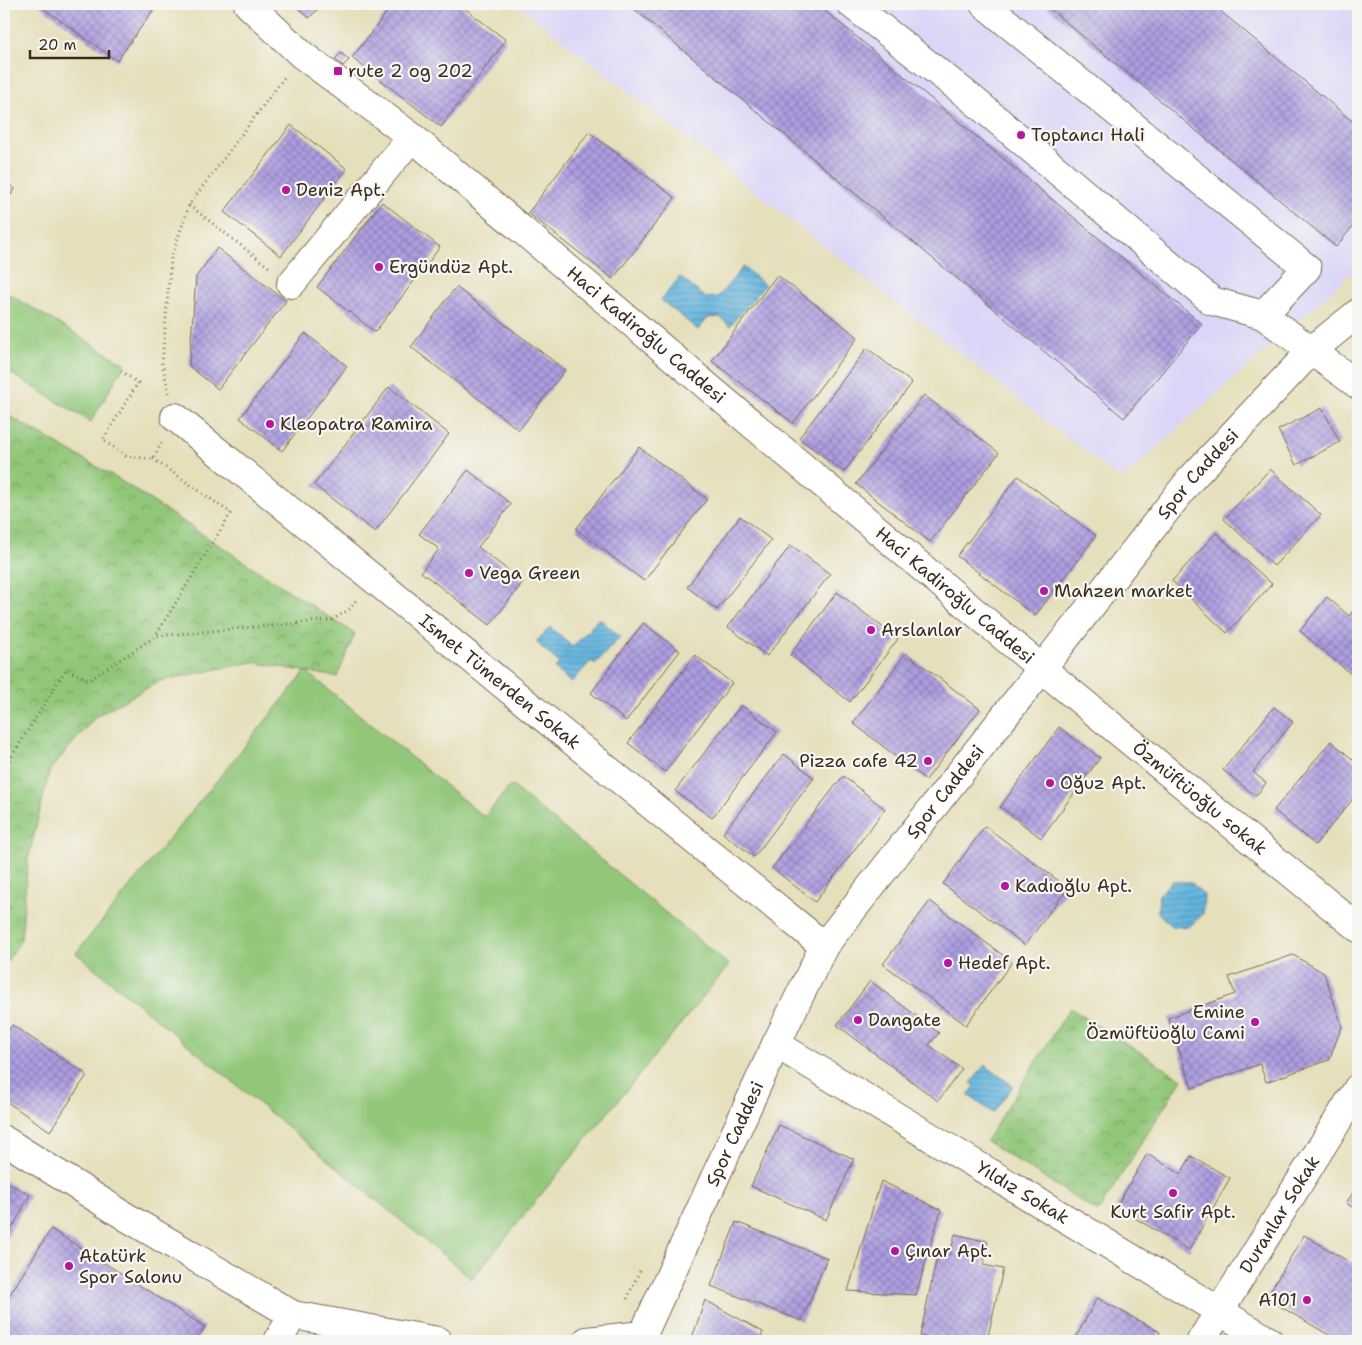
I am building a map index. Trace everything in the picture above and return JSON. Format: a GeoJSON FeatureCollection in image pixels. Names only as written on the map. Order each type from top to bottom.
{"type":"FeatureCollection","features":[{"type":"Feature","properties":{"kind":"street","name":"Haci Kadiroğlu Caddesi"},"geometry":{"type":"LineString","coordinates":[[248,4],[301,54],[412,138],[1041,668]]}},
{"type":"Feature","properties":{"kind":"street"},"geometry":{"type":"LineString","coordinates":[[851,4],[971,98],[1212,301],[1263,315],[1358,385]]}},
{"type":"Feature","properties":{"kind":"street"},"geometry":{"type":"LineString","coordinates":[[984,4],[1306,268],[1263,315]]}},
{"type":"Feature","properties":{"kind":"street"},"geometry":{"type":"LineString","coordinates":[[291,284],[412,138]]}},
{"type":"Feature","properties":{"kind":"street","name":"Spor Caddesi"},"geometry":{"type":"LineString","coordinates":[[641,1338],[776,1044],[824,946],[1190,480],[1312,350],[1358,313]]}},
{"type":"Feature","properties":{"kind":"street","name":"Ismet Tümerden Sokak"},"geometry":{"type":"LineString","coordinates":[[175,417],[824,946]]}},
{"type":"Feature","properties":{"kind":"street","name":"Özmüftüoğlu sokak"},"geometry":{"type":"LineString","coordinates":[[1041,668],[1358,928]]}},
{"type":"Feature","properties":{"kind":"street","name":"Yıldız Sokak"},"geometry":{"type":"LineString","coordinates":[[776,1044],[1269,1341]]}},
{"type":"Feature","properties":{"kind":"street","name":"Duranlar Sokak"},"geometry":{"type":"LineString","coordinates":[[1200,1341],[1358,1088]]}},
{"type":"Feature","properties":{"kind":"street"},"geometry":{"type":"LineString","coordinates":[[4,1140],[128,1218],[293,1315],[438,1341]]}},
{"type":"Feature","properties":{"kind":"street"},"geometry":{"type":"LineString","coordinates":[[278,1341],[293,1315]]}},
{"type":"Feature","properties":{"kind":"street"},"geometry":{"type":"LineString","coordinates":[[587,1341],[641,1338]]}},
{"type":"Feature","properties":{"kind":"path"},"geometry":{"type":"LineString","coordinates":[[153,459],[175,417],[162,363],[171,259],[189,205],[301,54]]}},
{"type":"Feature","properties":{"kind":"path"},"geometry":{"type":"LineString","coordinates":[[189,205],[291,284]]}},
{"type":"Feature","properties":{"kind":"path"},"geometry":{"type":"LineString","coordinates":[[4,770],[66,669],[89,680],[156,636],[231,514],[153,459],[126,456],[103,440],[138,383],[121,371]]}},
{"type":"Feature","properties":{"kind":"path"},"geometry":{"type":"LineString","coordinates":[[156,636],[332,620],[350,609],[373,578]]}},
{"type":"Feature","properties":{"kind":"shaded area","name":"Toptancı Hali"},"geometry":{"type":"Polygon","coordinates":[[[517,4],[1358,4],[1358,267],[1121,480],[517,4]]]}},
{"type":"Feature","properties":{"kind":"green space"},"geometry":{"type":"Polygon","coordinates":[[[9,294],[125,364],[91,422],[4,369],[4,303],[9,294]]]}},
{"type":"Feature","properties":{"kind":"green space"},"geometry":{"type":"Polygon","coordinates":[[[4,413],[118,479],[355,634],[337,677],[252,662],[160,681],[96,716],[50,770],[28,859],[21,940],[4,966],[4,413]]]}},
{"type":"Feature","properties":{"kind":"green space"},"geometry":{"type":"Polygon","coordinates":[[[306,671],[484,817],[511,785],[729,965],[472,1279],[76,953],[306,671]]]}},
{"type":"Feature","properties":{"kind":"green space"},"geometry":{"type":"Polygon","coordinates":[[[1070,1008],[1182,1079],[1098,1212],[986,1141],[1070,1008]]]}},
{"type":"Feature","properties":{"kind":"water"},"geometry":{"type":"Polygon","coordinates":[[[743,267],[765,285],[730,326],[720,317],[708,318],[698,330],[661,300],[680,277],[706,298],[718,297],[743,267]]]}},
{"type":"Feature","properties":{"kind":"water"},"geometry":{"type":"Polygon","coordinates":[[[599,618],[620,637],[595,664],[591,661],[571,683],[555,668],[559,663],[536,642],[550,627],[573,647],[599,618]]]}},
{"type":"Feature","properties":{"kind":"water"},"geometry":{"type":"Polygon","coordinates":[[[1172,881],[1191,882],[1204,895],[1203,914],[1189,927],[1171,926],[1158,913],[1159,894],[1172,881]]]}},
{"type":"Feature","properties":{"kind":"water"},"geometry":{"type":"Polygon","coordinates":[[[985,1065],[1013,1086],[993,1113],[968,1095],[975,1086],[971,1083],[985,1065]]]}},
{"type":"Feature","properties":{"kind":"building"},"geometry":{"type":"Polygon","coordinates":[[[40,4],[153,4],[156,6],[117,61],[40,4]]]}},
{"type":"Feature","properties":{"kind":"building"},"geometry":{"type":"Polygon","coordinates":[[[293,4],[323,4],[309,18],[293,4]]]}},
{"type":"Feature","properties":{"kind":"building"},"geometry":{"type":"Polygon","coordinates":[[[393,4],[459,4],[506,40],[441,127],[352,58],[393,4]]]}},
{"type":"Feature","properties":{"kind":"building"},"geometry":{"type":"Polygon","coordinates":[[[628,4],[817,4],[1202,324],[1124,418],[628,4]]]}},
{"type":"Feature","properties":{"kind":"building"},"geometry":{"type":"Polygon","coordinates":[[[1044,4],[1212,4],[1358,126],[1358,220],[1336,247],[1044,4]]]}},
{"type":"Feature","properties":{"kind":"building"},"geometry":{"type":"Polygon","coordinates":[[[341,53],[349,60],[343,66],[335,59],[341,53]]]}},
{"type":"Feature","properties":{"kind":"building","name":"Deniz Apt."},"geometry":{"type":"Polygon","coordinates":[[[291,125],[347,169],[281,256],[224,212],[291,125]]]}},
{"type":"Feature","properties":{"kind":"building"},"geometry":{"type":"Polygon","coordinates":[[[589,132],[675,198],[613,279],[528,213],[589,132]]]}},
{"type":"Feature","properties":{"kind":"building"},"geometry":{"type":"Polygon","coordinates":[[[4,180],[15,189],[4,204],[4,180]]]}},
{"type":"Feature","properties":{"kind":"building","name":"Ergündüz Apt."},"geometry":{"type":"Polygon","coordinates":[[[382,202],[440,247],[375,332],[317,287],[382,202]]]}},
{"type":"Feature","properties":{"kind":"building"},"geometry":{"type":"Polygon","coordinates":[[[217,248],[286,301],[218,389],[189,366],[196,277],[217,248]]]}},
{"type":"Feature","properties":{"kind":"building"},"geometry":{"type":"Polygon","coordinates":[[[777,275],[858,337],[793,423],[712,361],[777,275]]]}},
{"type":"Feature","properties":{"kind":"building"},"geometry":{"type":"Polygon","coordinates":[[[456,287],[565,370],[519,430],[411,347],[456,287]]]}},
{"type":"Feature","properties":{"kind":"building"},"geometry":{"type":"Polygon","coordinates":[[[305,333],[347,366],[282,451],[240,418],[305,333]]]}},
{"type":"Feature","properties":{"kind":"building"},"geometry":{"type":"Polygon","coordinates":[[[867,348],[912,383],[844,472],[799,438],[867,348]]]}},
{"type":"Feature","properties":{"kind":"building"},"geometry":{"type":"Polygon","coordinates":[[[389,387],[449,434],[375,532],[314,485],[389,387]]]}},
{"type":"Feature","properties":{"kind":"building"},"geometry":{"type":"Polygon","coordinates":[[[924,395],[999,453],[930,542],[856,484],[924,395]]]}},
{"type":"Feature","properties":{"kind":"building"},"geometry":{"type":"Polygon","coordinates":[[[1322,408],[1340,442],[1296,465],[1278,430],[1322,408]]]}},
{"type":"Feature","properties":{"kind":"building"},"geometry":{"type":"Polygon","coordinates":[[[639,447],[707,499],[644,581],[576,529],[639,447]]]}},
{"type":"Feature","properties":{"kind":"building"},"geometry":{"type":"Polygon","coordinates":[[[1270,469],[1321,515],[1274,566],[1224,519],[1270,469]]]}},
{"type":"Feature","properties":{"kind":"building","name":"Vega Green"},"geometry":{"type":"Polygon","coordinates":[[[468,470],[511,504],[478,547],[523,582],[490,625],[421,572],[439,549],[419,534],[468,470]]]}},
{"type":"Feature","properties":{"kind":"building"},"geometry":{"type":"Polygon","coordinates":[[[1018,476],[1096,536],[1035,616],[957,556],[1018,476]]]}},
{"type":"Feature","properties":{"kind":"building"},"geometry":{"type":"Polygon","coordinates":[[[740,516],[771,540],[717,610],[687,587],[740,516]]]}},
{"type":"Feature","properties":{"kind":"building"},"geometry":{"type":"Polygon","coordinates":[[[1216,533],[1272,584],[1227,633],[1172,581],[1216,533]]]}},
{"type":"Feature","properties":{"kind":"building"},"geometry":{"type":"Polygon","coordinates":[[[791,545],[830,574],[767,656],[728,627],[791,545]]]}},
{"type":"Feature","properties":{"kind":"building"},"geometry":{"type":"Polygon","coordinates":[[[837,592],[898,639],[850,702],[790,655],[837,592]]]}},
{"type":"Feature","properties":{"kind":"building"},"geometry":{"type":"Polygon","coordinates":[[[1327,597],[1349,616],[1358,606],[1358,680],[1300,631],[1327,597]]]}},
{"type":"Feature","properties":{"kind":"building"},"geometry":{"type":"Polygon","coordinates":[[[643,623],[680,651],[626,721],[591,693],[643,623]]]}},
{"type":"Feature","properties":{"kind":"building"},"geometry":{"type":"Polygon","coordinates":[[[906,653],[980,709],[926,780],[853,723],[906,653]]]}},
{"type":"Feature","properties":{"kind":"building"},"geometry":{"type":"Polygon","coordinates":[[[695,655],[732,683],[665,772],[628,743],[695,655]]]}},
{"type":"Feature","properties":{"kind":"building"},"geometry":{"type":"Polygon","coordinates":[[[741,705],[777,732],[712,818],[675,791],[741,705]]]}},
{"type":"Feature","properties":{"kind":"building"},"geometry":{"type":"Polygon","coordinates":[[[1274,707],[1293,722],[1253,772],[1266,783],[1256,796],[1223,770],[1274,707]]]}},
{"type":"Feature","properties":{"kind":"building","name":"Oğuz Apt."},"geometry":{"type":"Polygon","coordinates":[[[1059,727],[1100,758],[1041,838],[1000,807],[1059,727]]]}},
{"type":"Feature","properties":{"kind":"building"},"geometry":{"type":"Polygon","coordinates":[[[1331,741],[1358,764],[1358,793],[1315,845],[1274,810],[1331,741]]]}},
{"type":"Feature","properties":{"kind":"building"},"geometry":{"type":"Polygon","coordinates":[[[784,754],[814,778],[754,857],[723,833],[784,754]]]}},
{"type":"Feature","properties":{"kind":"building"},"geometry":{"type":"Polygon","coordinates":[[[843,776],[885,809],[815,902],[772,868],[843,776]]]}},
{"type":"Feature","properties":{"kind":"building","name":"Kadıoğlu Apt."},"geometry":{"type":"Polygon","coordinates":[[[985,826],[1068,888],[1025,945],[943,884],[985,826]]]}},
{"type":"Feature","properties":{"kind":"building","name":"Hedef Apt."},"geometry":{"type":"Polygon","coordinates":[[[930,901],[1012,962],[966,1025],[883,964],[930,901]]]}},
{"type":"Feature","properties":{"kind":"building","name":"Emine Özmüftüoğlu Cami"},"geometry":{"type":"Polygon","coordinates":[[[1293,955],[1324,973],[1342,1026],[1329,1060],[1266,1082],[1260,1064],[1192,1088],[1168,1018],[1235,994],[1229,977],[1293,955]]]}},
{"type":"Feature","properties":{"kind":"building"},"geometry":{"type":"Polygon","coordinates":[[[870,981],[939,1033],[929,1045],[962,1069],[938,1101],[837,1025],[870,981]]]}},
{"type":"Feature","properties":{"kind":"building"},"geometry":{"type":"Polygon","coordinates":[[[12,1025],[87,1075],[50,1131],[4,1100],[4,1037],[12,1025]]]}},
{"type":"Feature","properties":{"kind":"building"},"geometry":{"type":"Polygon","coordinates":[[[779,1125],[854,1159],[826,1220],[751,1186],[779,1125]]]}},
{"type":"Feature","properties":{"kind":"building","name":"Kurt Safir Apt."},"geometry":{"type":"Polygon","coordinates":[[[1147,1154],[1181,1174],[1191,1156],[1230,1178],[1189,1250],[1116,1207],[1147,1154]]]}},
{"type":"Feature","properties":{"kind":"building"},"geometry":{"type":"Polygon","coordinates":[[[4,1181],[30,1195],[4,1243],[4,1181]]]}},
{"type":"Feature","properties":{"kind":"building","name":"Çınar Apt."},"geometry":{"type":"Polygon","coordinates":[[[881,1181],[941,1210],[916,1295],[848,1291],[881,1181]]]}},
{"type":"Feature","properties":{"kind":"building"},"geometry":{"type":"Polygon","coordinates":[[[1358,1185],[1358,1211],[1346,1203],[1358,1185]]]}},
{"type":"Feature","properties":{"kind":"building"},"geometry":{"type":"Polygon","coordinates":[[[736,1222],[827,1258],[802,1321],[711,1286],[736,1222]]]}},
{"type":"Feature","properties":{"kind":"building","name":"Atatürk Spor Salonu"},"geometry":{"type":"Polygon","coordinates":[[[51,1229],[205,1327],[196,1341],[4,1341],[4,1304],[51,1229]]]}},
{"type":"Feature","properties":{"kind":"building"},"geometry":{"type":"Polygon","coordinates":[[[955,1234],[988,1242],[983,1265],[1003,1269],[987,1341],[929,1341],[929,1338],[920,1336],[938,1252],[950,1255],[955,1234]]]}},
{"type":"Feature","properties":{"kind":"building"},"geometry":{"type":"Polygon","coordinates":[[[1304,1235],[1358,1267],[1358,1341],[1339,1341],[1266,1298],[1304,1235]]]}},
{"type":"Feature","properties":{"kind":"building"},"geometry":{"type":"Polygon","coordinates":[[[1097,1298],[1160,1332],[1155,1341],[1074,1341],[1097,1298]]]}},
{"type":"Feature","properties":{"kind":"building"},"geometry":{"type":"Polygon","coordinates":[[[705,1300],[763,1332],[760,1341],[691,1341],[705,1300]]]}},
{"type":"Feature","properties":{"kind":"place","name":"rute 2 og 202"},"geometry":{"type":"Point","coordinates":[338,71]}},
{"type":"Feature","properties":{"kind":"place","name":"Toptancı Hali"},"geometry":{"type":"Point","coordinates":[1021,135]}},
{"type":"Feature","properties":{"kind":"place","name":"Deniz Apt."},"geometry":{"type":"Point","coordinates":[286,190]}},
{"type":"Feature","properties":{"kind":"place","name":"Ergündüz Apt."},"geometry":{"type":"Point","coordinates":[379,267]}},
{"type":"Feature","properties":{"kind":"place","name":"Kleopatra Ramira"},"geometry":{"type":"Point","coordinates":[270,424]}},
{"type":"Feature","properties":{"kind":"place","name":"Vega Green"},"geometry":{"type":"Point","coordinates":[469,573]}},
{"type":"Feature","properties":{"kind":"place","name":"Mahzen market"},"geometry":{"type":"Point","coordinates":[1044,591]}},
{"type":"Feature","properties":{"kind":"place","name":"Arslanlar"},"geometry":{"type":"Point","coordinates":[871,630]}},
{"type":"Feature","properties":{"kind":"place","name":"Pizza cafe 42"},"geometry":{"type":"Point","coordinates":[928,761]}},
{"type":"Feature","properties":{"kind":"place","name":"Oğuz Apt."},"geometry":{"type":"Point","coordinates":[1050,783]}},
{"type":"Feature","properties":{"kind":"place","name":"Kadıoğlu Apt."},"geometry":{"type":"Point","coordinates":[1005,886]}},
{"type":"Feature","properties":{"kind":"place","name":"Hedef Apt."},"geometry":{"type":"Point","coordinates":[948,963]}},
{"type":"Feature","properties":{"kind":"place","name":"Dangate"},"geometry":{"type":"Point","coordinates":[858,1020]}},
{"type":"Feature","properties":{"kind":"place","name":"Emine Özmüftüoğlu Cami"},"geometry":{"type":"Point","coordinates":[1255,1022]}},
{"type":"Feature","properties":{"kind":"place","name":"Kurt Safir Apt."},"geometry":{"type":"Point","coordinates":[1173,1193]}},
{"type":"Feature","properties":{"kind":"place","name":"Çınar Apt."},"geometry":{"type":"Point","coordinates":[895,1251]}},
{"type":"Feature","properties":{"kind":"place","name":"Atatürk Spor Salonu"},"geometry":{"type":"Point","coordinates":[69,1266]}},
{"type":"Feature","properties":{"kind":"place","name":"A101"},"geometry":{"type":"Point","coordinates":[1307,1300]}}]}
